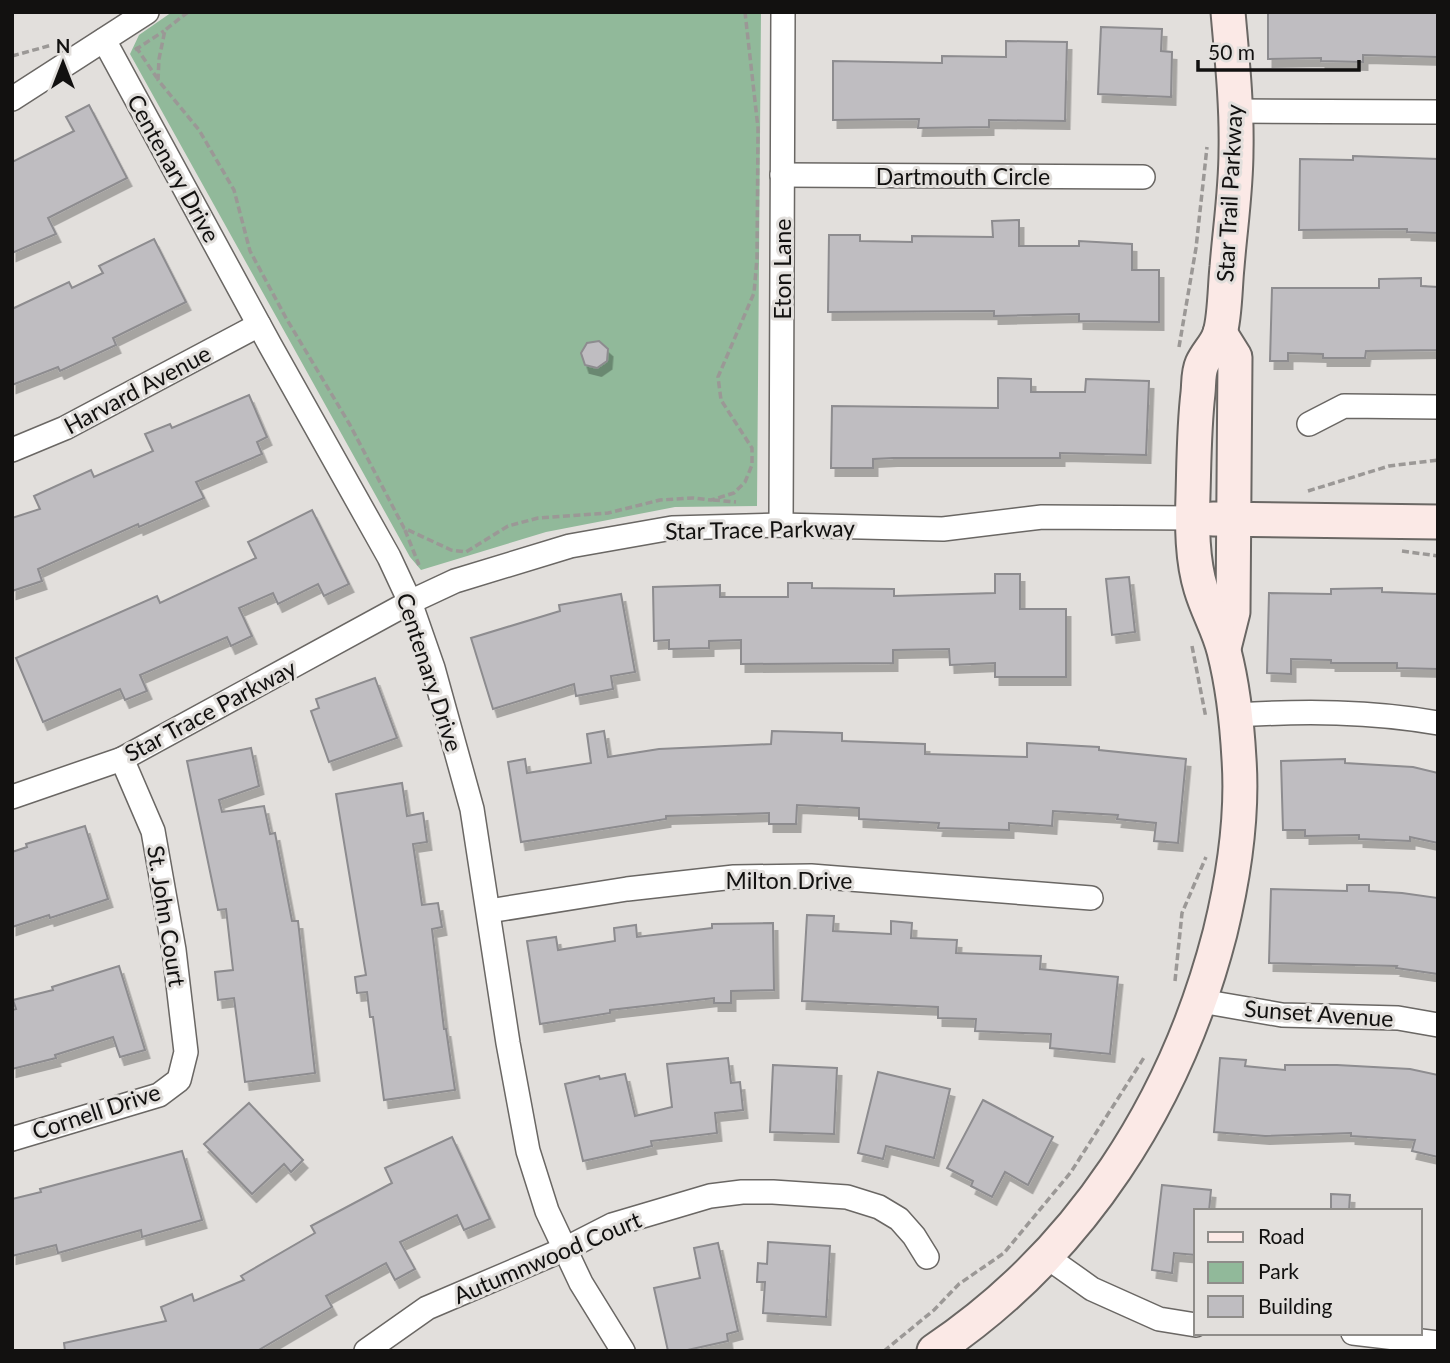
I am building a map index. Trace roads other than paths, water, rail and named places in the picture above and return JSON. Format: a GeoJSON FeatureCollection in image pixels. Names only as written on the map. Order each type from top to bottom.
{"type":"FeatureCollection","features":[{"type":"Feature","properties":{"kind":"street"},"geometry":{"type":"LineString","coordinates":[[12,99],[147,12]]}},
{"type":"Feature","properties":{"kind":"street","name":"Eton Lane"},"geometry":{"type":"LineString","coordinates":[[781,525],[783,12]]}},
{"type":"Feature","properties":{"kind":"street","name":"Star Trail Parkway"},"geometry":{"type":"LineString","coordinates":[[1224,648],[1201,590],[1192,519],[1195,419],[1201,367],[1220,333],[1235,179],[1236,111],[1228,12]]}},
{"type":"Feature","properties":{"kind":"street","name":"Centenary Drive"},"geometry":{"type":"LineString","coordinates":[[104,40],[389,558],[410,602],[433,668],[472,809],[508,1043],[528,1151],[547,1211],[581,1283],[623,1351]]}},
{"type":"Feature","properties":{"kind":"street"},"geometry":{"type":"LineString","coordinates":[[1236,111],[1438,112]]}},
{"type":"Feature","properties":{"kind":"street","name":"Dartmouth Circle"},"geometry":{"type":"LineString","coordinates":[[782,175],[1143,177]]}},
{"type":"Feature","properties":{"kind":"street","name":"Harvard Avenue"},"geometry":{"type":"LineString","coordinates":[[12,450],[65,428],[259,325]]}},
{"type":"Feature","properties":{"kind":"street","name":"Star Trail Parkway"},"geometry":{"type":"LineString","coordinates":[[934,1351],[997,1303],[1047,1256],[1093,1199],[1138,1135],[1175,1066],[1188,993],[1231,884],[1241,788],[1221,720],[1224,648],[1233,611],[1235,357],[1220,333]]}},
{"type":"Feature","properties":{"kind":"street"},"geometry":{"type":"LineString","coordinates":[[1309,424],[1344,406],[1438,407]]}},
{"type":"Feature","properties":{"kind":"street","name":"Star Trace Parkway"},"geometry":{"type":"LineString","coordinates":[[12,797],[122,759],[410,602],[455,582],[570,546],[671,528],[781,525],[943,529],[1042,517],[1438,522]]}},
{"type":"Feature","properties":{"kind":"street"},"geometry":{"type":"LineString","coordinates":[[1221,720],[1293,712],[1364,713],[1438,723]]}},
{"type":"Feature","properties":{"kind":"street","name":"St. John Court"},"geometry":{"type":"LineString","coordinates":[[122,759],[153,831],[163,884],[186,1052],[179,1080]]}},
{"type":"Feature","properties":{"kind":"street","name":"Milton Drive"},"geometry":{"type":"LineString","coordinates":[[489,911],[627,889],[734,877],[811,876],[1091,898]]}},
{"type":"Feature","properties":{"kind":"street","name":"Sunset Avenue"},"geometry":{"type":"LineString","coordinates":[[1188,993],[1282,1015],[1398,1018],[1438,1025]]}},
{"type":"Feature","properties":{"kind":"street","name":"Cornell Drive"},"geometry":{"type":"LineString","coordinates":[[12,1139],[159,1095],[179,1080]]}},
{"type":"Feature","properties":{"kind":"street","name":"Autumnwood Court"},"geometry":{"type":"LineString","coordinates":[[366,1351],[427,1308],[565,1249],[612,1225],[720,1195],[773,1192],[847,1198],[879,1208],[899,1219],[927,1257]]}},
{"type":"Feature","properties":{"kind":"street"},"geometry":{"type":"LineString","coordinates":[[1047,1256],[1092,1289],[1159,1319],[1194,1325]]}},
{"type":"Feature","properties":{"kind":"street"},"geometry":{"type":"LineString","coordinates":[[1370,1335],[1438,1343]]}}]}
